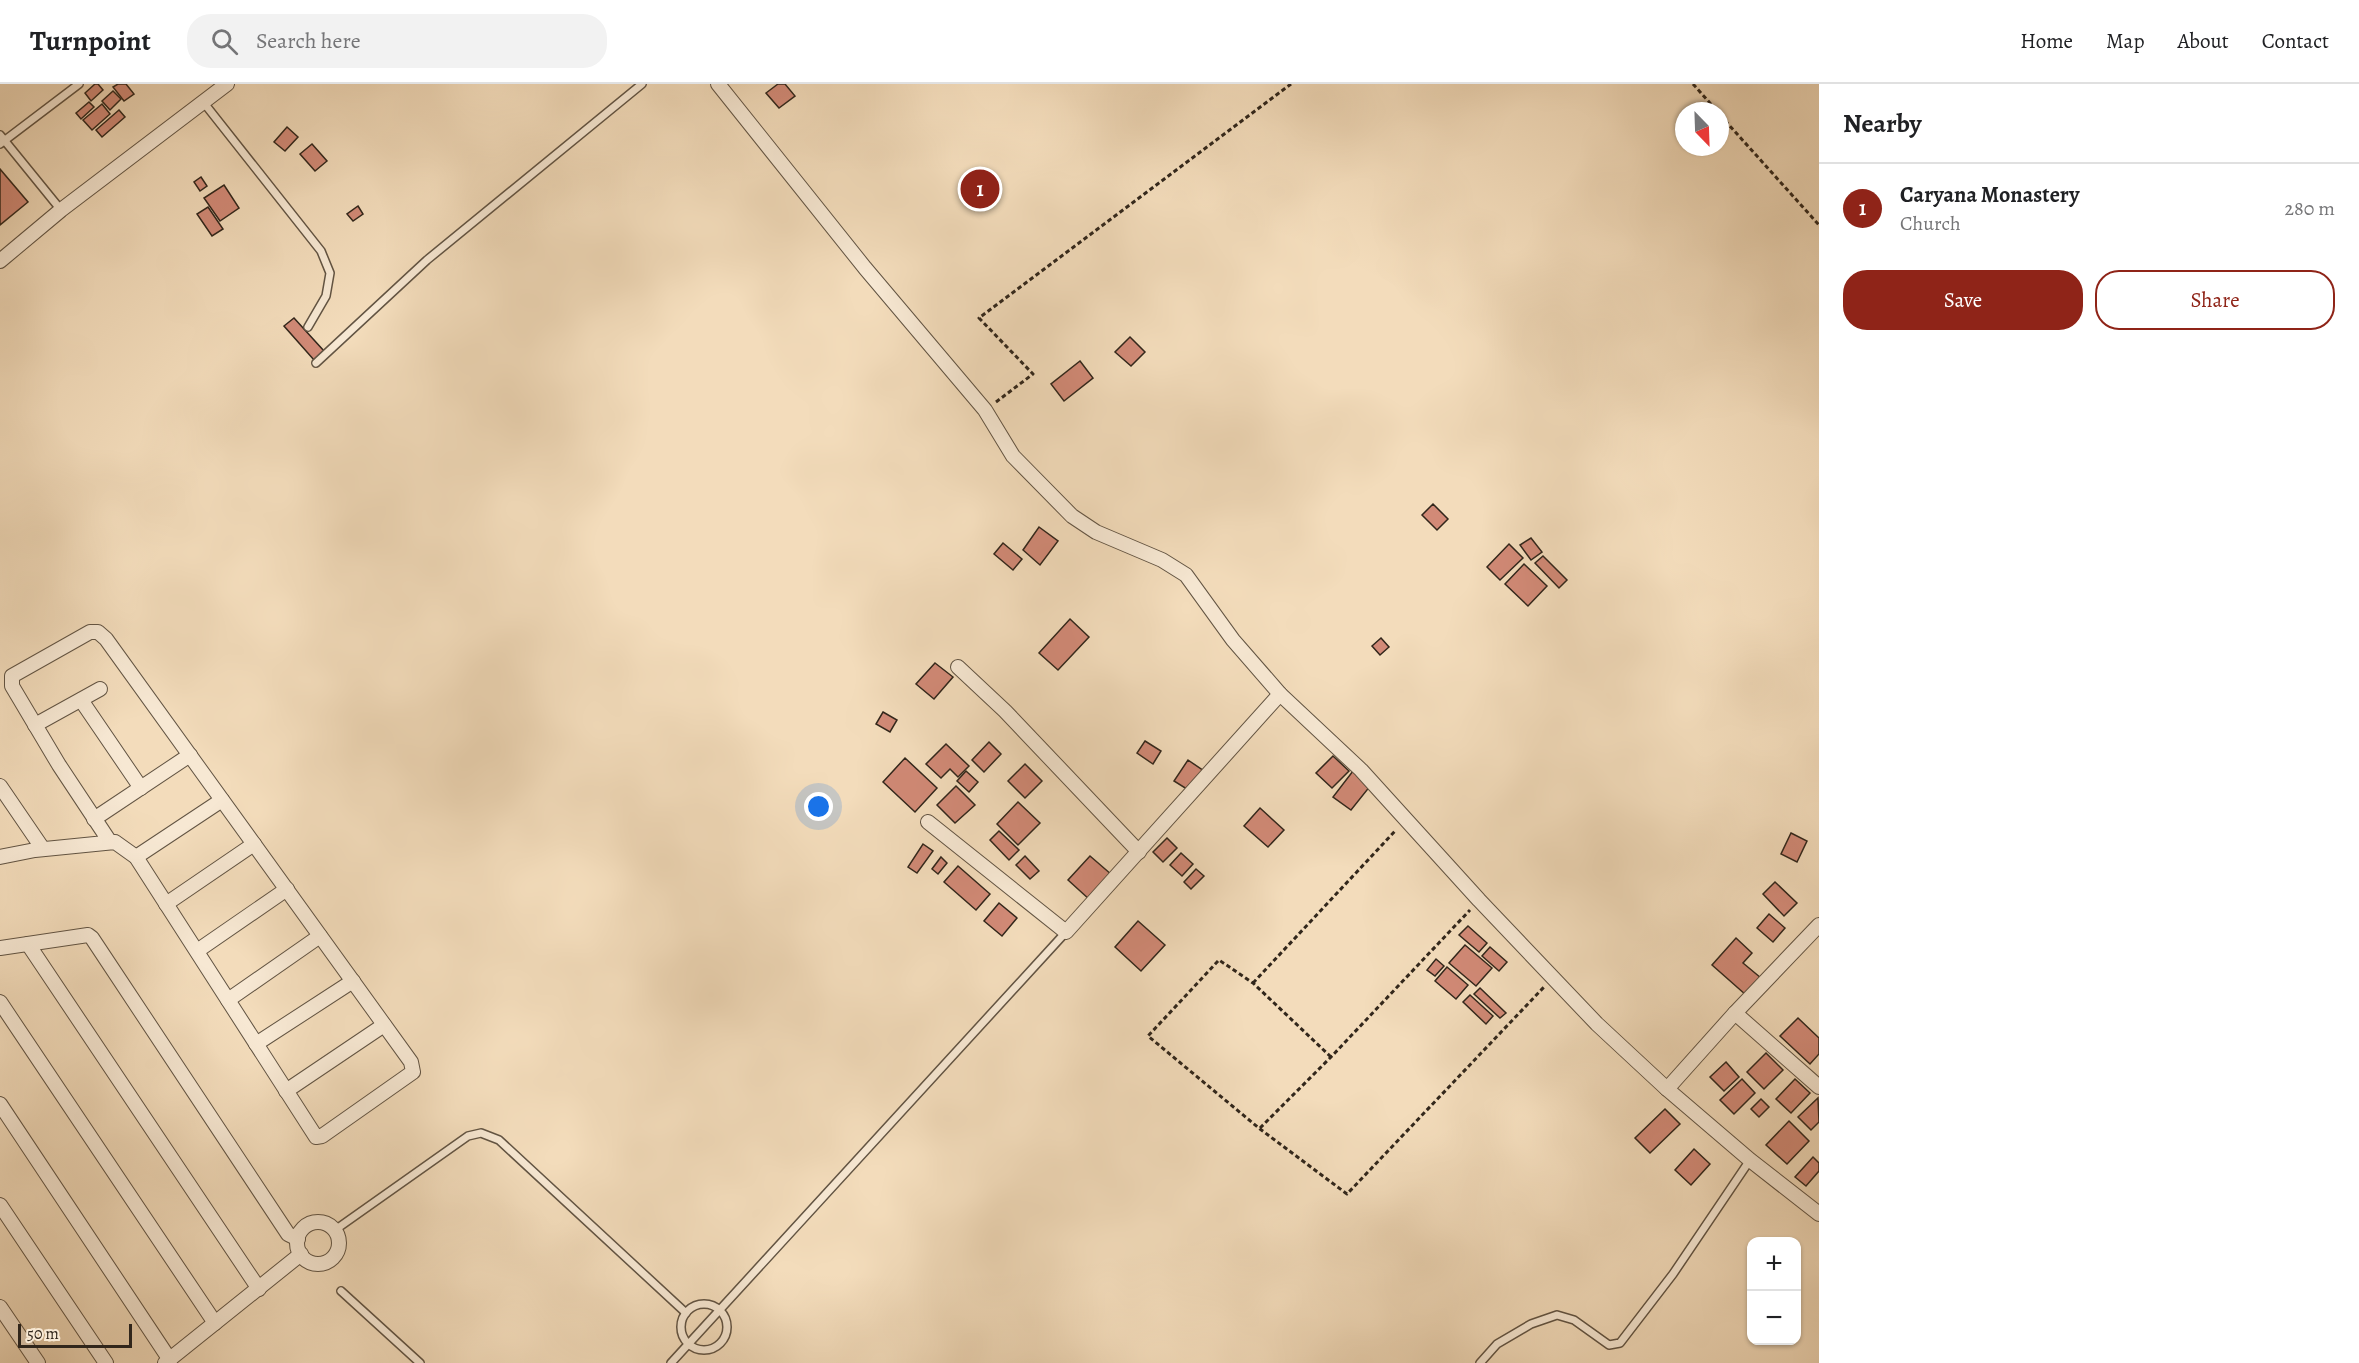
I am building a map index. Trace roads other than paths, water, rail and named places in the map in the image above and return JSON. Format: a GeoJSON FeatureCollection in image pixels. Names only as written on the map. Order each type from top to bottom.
{"type":"FeatureCollection","features":[{"type":"Feature","properties":{"kind":"street"},"geometry":{"type":"LineString","coordinates":[[0,261],[61,210],[227,84]]}},
{"type":"Feature","properties":{"kind":"street"},"geometry":{"type":"LineString","coordinates":[[718,84],[865,268],[984,410],[1013,456],[1072,516],[1096,532],[1162,560],[1186,575],[1233,640],[1280,694],[1361,770],[1479,900],[1597,1024],[1667,1089],[1750,1160],[1819,1214]]}},
{"type":"Feature","properties":{"kind":"street"},"geometry":{"type":"LineString","coordinates":[[0,857],[43,849],[115,842],[136,857],[316,1137],[321,1136],[413,1072],[411,1062],[106,639],[98,632],[90,632],[12,676],[12,686],[110,842]]}},
{"type":"Feature","properties":{"kind":"street"},"geometry":{"type":"LineString","coordinates":[[958,667],[1005,711],[1139,852]]}},
{"type":"Feature","properties":{"kind":"street"},"geometry":{"type":"LineString","coordinates":[[35,724],[100,689]]}},
{"type":"Feature","properties":{"kind":"street"},"geometry":{"type":"LineString","coordinates":[[928,822],[1065,932],[1280,694]]}},
{"type":"Feature","properties":{"kind":"street"},"geometry":{"type":"LineString","coordinates":[[81,700],[141,788]]}},
{"type":"Feature","properties":{"kind":"street"},"geometry":{"type":"LineString","coordinates":[[94,819],[190,755]]}},
{"type":"Feature","properties":{"kind":"street"},"geometry":{"type":"LineString","coordinates":[[0,786],[43,849]]}},
{"type":"Feature","properties":{"kind":"street"},"geometry":{"type":"LineString","coordinates":[[136,857],[222,800]]}},
{"type":"Feature","properties":{"kind":"street"},"geometry":{"type":"LineString","coordinates":[[166,904],[254,844]]}},
{"type":"Feature","properties":{"kind":"street"},"geometry":{"type":"LineString","coordinates":[[197,951],[287,889]]}},
{"type":"Feature","properties":{"kind":"street"},"geometry":{"type":"LineString","coordinates":[[1667,1089],[1819,925]]}},
{"type":"Feature","properties":{"kind":"street"},"geometry":{"type":"LineString","coordinates":[[0,948],[88,935],[92,938],[288,1234],[298,1239]]}},
{"type":"Feature","properties":{"kind":"street"},"geometry":{"type":"LineString","coordinates":[[228,1000],[320,936]]}},
{"type":"Feature","properties":{"kind":"street"},"geometry":{"type":"LineString","coordinates":[[28,944],[259,1289]]}},
{"type":"Feature","properties":{"kind":"street"},"geometry":{"type":"LineString","coordinates":[[256,1044],[352,981]]}},
{"type":"Feature","properties":{"kind":"street"},"geometry":{"type":"LineString","coordinates":[[0,1002],[215,1323]]}},
{"type":"Feature","properties":{"kind":"street"},"geometry":{"type":"LineString","coordinates":[[1735,1013],[1819,1087]]}},
{"type":"Feature","properties":{"kind":"street"},"geometry":{"type":"LineString","coordinates":[[286,1091],[384,1025]]}},
{"type":"Feature","properties":{"kind":"street"},"geometry":{"type":"LineString","coordinates":[[0,1104],[168,1362],[301,1254]]}},
{"type":"Feature","properties":{"kind":"street"},"geometry":{"type":"LineString","coordinates":[[0,1205],[106,1363]]}},
{"type":"Feature","properties":{"kind":"street"},"geometry":{"type":"LineString","coordinates":[[324,1222],[339,1236],[338,1250],[329,1261],[315,1263],[301,1254],[297,1245],[298,1239],[301,1232],[311,1223],[324,1222]]}},
{"type":"Feature","properties":{"kind":"street"},"geometry":{"type":"LineString","coordinates":[[0,1307],[38,1363]]}},
{"type":"Feature","properties":{"kind":"lane"},"geometry":{"type":"LineString","coordinates":[[61,210],[1,140],[79,84]]}},
{"type":"Feature","properties":{"kind":"lane"},"geometry":{"type":"LineString","coordinates":[[316,363],[427,261],[642,84]]}},
{"type":"Feature","properties":{"kind":"lane"},"geometry":{"type":"LineString","coordinates":[[204,103],[321,251],[330,273],[326,296],[308,327]]}},
{"type":"Feature","properties":{"kind":"lane"},"geometry":{"type":"LineString","coordinates":[[671,1363],[1065,932]]}},
{"type":"Feature","properties":{"kind":"lane"},"geometry":{"type":"LineString","coordinates":[[335,1230],[468,1136],[481,1133],[499,1140],[686,1313]]}},
{"type":"Feature","properties":{"kind":"lane"},"geometry":{"type":"LineString","coordinates":[[1480,1363],[1497,1344],[1532,1324],[1557,1315],[1574,1320],[1609,1345],[1620,1343],[1673,1274],[1750,1160]]}},
{"type":"Feature","properties":{"kind":"lane"},"geometry":{"type":"LineString","coordinates":[[341,1291],[420,1363]]}},
{"type":"Feature","properties":{"kind":"lane"},"geometry":{"type":"LineString","coordinates":[[702,1304],[710,1304],[720,1310],[726,1319],[727,1326],[723,1340],[703,1350],[689,1344],[682,1332],[681,1324],[686,1313],[694,1306],[702,1304]]}},
{"type":"Feature","properties":{"kind":"place","name":"Caryana Monastery"},"geometry":{"type":"Point","coordinates":[980,189]}}]}
